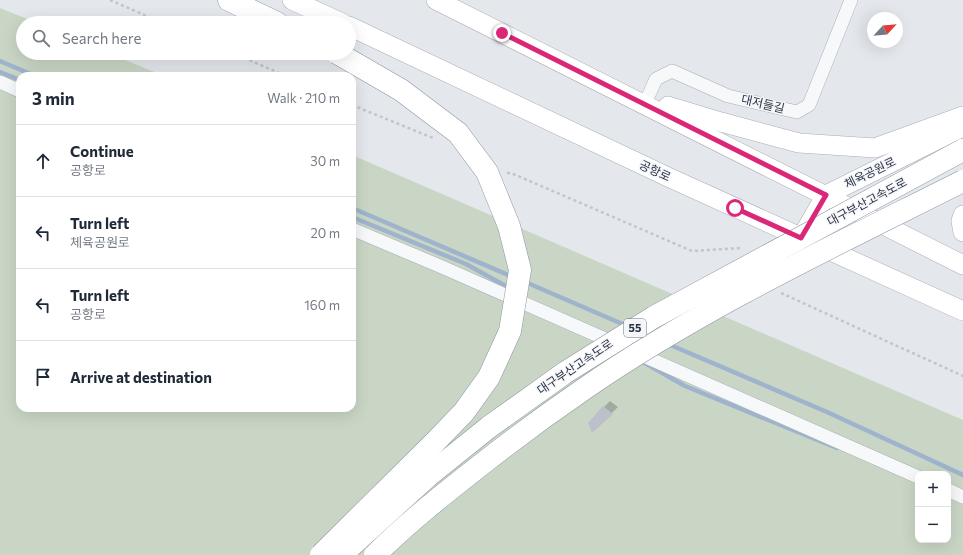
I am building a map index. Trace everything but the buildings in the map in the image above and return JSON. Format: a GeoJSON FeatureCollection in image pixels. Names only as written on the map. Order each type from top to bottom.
{"type":"FeatureCollection","features":[{"type":"Feature","properties":{"kind":"highway"},"geometry":{"type":"LineString","coordinates":[[229,0],[262,16]]}},
{"type":"Feature","properties":{"kind":"highway"},"geometry":{"type":"LineString","coordinates":[[321,555],[464,412],[489,377],[510,331],[520,270],[509,226],[487,172],[458,134],[401,90],[349,60]]}},
{"type":"Feature","properties":{"kind":"highway","name":"대구부산고속도로"},"geometry":{"type":"LineString","coordinates":[[341,555],[428,476],[489,427],[566,372],[654,317],[963,150]]}},
{"type":"Feature","properties":{"kind":"highway","name":"대구부산고속도로"},"geometry":{"type":"LineString","coordinates":[[375,555],[445,493],[512,441],[585,388],[668,336],[747,291],[963,181]]}},
{"type":"Feature","properties":{"kind":"main road"},"geometry":{"type":"LineString","coordinates":[[292,0],[327,16]]}},
{"type":"Feature","properties":{"kind":"main road"},"geometry":{"type":"LineString","coordinates":[[436,0],[963,265]]}},
{"type":"Feature","properties":{"kind":"main road","name":"공항로"},"geometry":{"type":"LineString","coordinates":[[356,29],[801,238],[963,311]]}},
{"type":"Feature","properties":{"kind":"main road"},"geometry":{"type":"LineString","coordinates":[[613,89],[721,122],[799,143],[875,148],[963,116]]}},
{"type":"Feature","properties":{"kind":"main road","name":"체육공원로"},"geometry":{"type":"LineString","coordinates":[[826,195],[963,127]]}},
{"type":"Feature","properties":{"kind":"main road"},"geometry":{"type":"LineString","coordinates":[[801,238],[882,223],[963,181]]}},
{"type":"Feature","properties":{"kind":"main road"},"geometry":{"type":"LineString","coordinates":[[801,238],[826,195]]}},
{"type":"Feature","properties":{"kind":"main road"},"geometry":{"type":"LineString","coordinates":[[963,215],[961,221],[963,232]]}},
{"type":"Feature","properties":{"kind":"street","name":"대저들길"},"geometry":{"type":"LineString","coordinates":[[647,99],[656,78],[672,71],[728,96],[797,112],[809,105],[851,0]]}},
{"type":"Feature","properties":{"kind":"street"},"geometry":{"type":"LineString","coordinates":[[0,82],[16,89]]}},
{"type":"Feature","properties":{"kind":"street"},"geometry":{"type":"LineString","coordinates":[[356,232],[449,270],[915,476]]}},
{"type":"Feature","properties":{"kind":"street"},"geometry":{"type":"LineString","coordinates":[[951,491],[963,497]]}},
{"type":"Feature","properties":{"kind":"path"},"geometry":{"type":"LineString","coordinates":[[110,0],[147,16]]}},
{"type":"Feature","properties":{"kind":"path"},"geometry":{"type":"LineString","coordinates":[[249,60],[277,72]]}},
{"type":"Feature","properties":{"kind":"path"},"geometry":{"type":"LineString","coordinates":[[356,107],[415,132],[440,140]]}},
{"type":"Feature","properties":{"kind":"path"},"geometry":{"type":"LineString","coordinates":[[503,173],[511,173],[692,251],[746,248]]}},
{"type":"Feature","properties":{"kind":"path"},"geometry":{"type":"LineString","coordinates":[[776,291],[963,376]]}},
{"type":"Feature","properties":{"kind":"green space"},"geometry":{"type":"Polygon","coordinates":[[[0,8],[20,16],[16,16],[16,60],[125,60],[154,72],[16,72],[16,412],[356,412],[356,157],[963,420],[963,555],[0,555],[0,8]]]}},
{"type":"Feature","properties":{"kind":"waterway"},"geometry":{"type":"LineString","coordinates":[[0,61],[26,72]]}},
{"type":"Feature","properties":{"kind":"waterway"},"geometry":{"type":"LineString","coordinates":[[0,72],[16,78]]}},
{"type":"Feature","properties":{"kind":"waterway"},"geometry":{"type":"LineString","coordinates":[[356,210],[513,277]]}},
{"type":"Feature","properties":{"kind":"waterway"},"geometry":{"type":"LineString","coordinates":[[356,219],[466,264],[511,289]]}},
{"type":"Feature","properties":{"kind":"waterway"},"geometry":{"type":"LineString","coordinates":[[523,281],[627,326]]}},
{"type":"Feature","properties":{"kind":"waterway"},"geometry":{"type":"LineString","coordinates":[[668,344],[827,412],[963,475]]}},
{"type":"Feature","properties":{"kind":"waterway"},"geometry":{"type":"LineString","coordinates":[[643,362],[685,386],[837,448]]}},
{"type":"Feature","properties":{"kind":"route"},"geometry":{"type":"LineString","coordinates":[[502,33],[826,195],[801,238],[735,208]]}}]}
